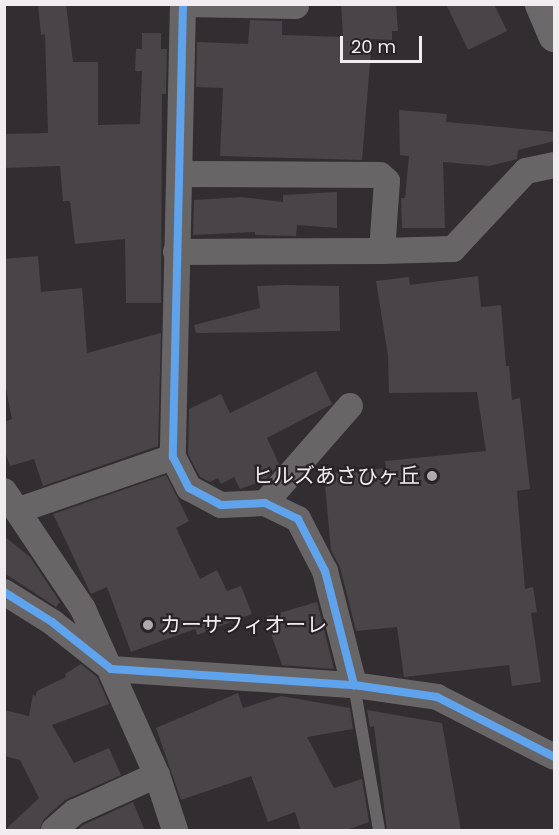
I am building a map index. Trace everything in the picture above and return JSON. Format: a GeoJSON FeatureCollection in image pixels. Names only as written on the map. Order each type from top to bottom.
{"type":"FeatureCollection","features":[{"type":"Feature","properties":{"kind":"main road"},"geometry":{"type":"LineString","coordinates":[[541,4],[555,35]]}},
{"type":"Feature","properties":{"kind":"street"},"geometry":{"type":"LineString","coordinates":[[296,6],[183,4],[173,457],[189,488],[222,505],[265,502],[298,519],[325,572],[354,685]]}},
{"type":"Feature","properties":{"kind":"street"},"geometry":{"type":"LineString","coordinates":[[176,252],[453,249],[526,171],[555,165]]}},
{"type":"Feature","properties":{"kind":"street"},"geometry":{"type":"LineString","coordinates":[[180,174],[380,175],[387,181],[382,251]]}},
{"type":"Feature","properties":{"kind":"street"},"geometry":{"type":"LineString","coordinates":[[265,502],[350,406]]}},
{"type":"Feature","properties":{"kind":"street"},"geometry":{"type":"LineString","coordinates":[[173,457],[12,501],[83,609],[157,775],[175,831]]}},
{"type":"Feature","properties":{"kind":"street"},"geometry":{"type":"LineString","coordinates":[[4,592],[52,622],[111,669],[354,685],[437,697],[555,758]]}},
{"type":"Feature","properties":{"kind":"street"},"geometry":{"type":"LineString","coordinates":[[54,831],[75,812],[157,775]]}},
{"type":"Feature","properties":{"kind":"lane"},"geometry":{"type":"LineString","coordinates":[[354,685],[379,831]]}},
{"type":"Feature","properties":{"kind":"building"},"geometry":{"type":"Polygon","coordinates":[[[38,4],[66,4],[73,62],[98,62],[98,125],[140,124],[142,71],[135,71],[136,49],[142,49],[142,33],[161,33],[161,49],[167,49],[166,94],[162,94],[161,303],[126,303],[125,239],[75,244],[70,201],[63,201],[60,166],[4,168],[4,134],[48,133],[45,34],[41,35],[38,4]]]}},
{"type":"Feature","properties":{"kind":"building"},"geometry":{"type":"Polygon","coordinates":[[[341,4],[396,4],[398,31],[392,31],[392,40],[372,39],[362,160],[220,156],[223,88],[196,87],[197,42],[248,44],[250,20],[282,21],[282,35],[343,37],[341,4]]]}},
{"type":"Feature","properties":{"kind":"building"},"geometry":{"type":"Polygon","coordinates":[[[446,4],[494,4],[507,31],[468,50],[446,4]]]}},
{"type":"Feature","properties":{"kind":"building"},"geometry":{"type":"Polygon","coordinates":[[[399,110],[447,114],[446,122],[555,132],[555,141],[518,150],[517,159],[489,166],[443,162],[445,228],[402,228],[401,198],[405,198],[409,156],[400,155],[399,110]]]}},
{"type":"Feature","properties":{"kind":"building"},"geometry":{"type":"Polygon","coordinates":[[[337,192],[337,228],[297,225],[296,236],[255,235],[255,232],[193,235],[194,200],[241,197],[283,202],[283,195],[337,192]]]}},
{"type":"Feature","properties":{"kind":"building"},"geometry":{"type":"Polygon","coordinates":[[[38,256],[41,292],[82,288],[87,353],[161,333],[158,446],[43,486],[34,459],[10,466],[4,449],[4,422],[12,419],[4,379],[4,259],[38,256]]]}},
{"type":"Feature","properties":{"kind":"building"},"geometry":{"type":"Polygon","coordinates":[[[478,276],[481,307],[501,305],[506,366],[509,366],[512,400],[520,398],[530,489],[517,491],[525,589],[533,587],[537,612],[531,613],[541,682],[512,686],[509,665],[404,677],[397,627],[356,631],[340,567],[331,550],[324,474],[386,468],[385,461],[486,451],[477,392],[389,393],[388,356],[376,281],[409,277],[410,285],[478,276]]]}},
{"type":"Feature","properties":{"kind":"building"},"geometry":{"type":"Polygon","coordinates":[[[257,286],[339,286],[340,331],[196,333],[194,325],[260,308],[257,286]]]}},
{"type":"Feature","properties":{"kind":"building"},"geometry":{"type":"Polygon","coordinates":[[[316,371],[332,404],[267,438],[279,464],[265,480],[240,489],[234,477],[221,484],[218,478],[210,482],[200,477],[188,454],[189,409],[221,394],[230,413],[316,371]]]}},
{"type":"Feature","properties":{"kind":"building"},"geometry":{"type":"Polygon","coordinates":[[[166,475],[189,521],[176,528],[200,579],[217,570],[227,591],[241,586],[252,614],[197,635],[195,629],[131,652],[107,587],[91,594],[53,514],[166,475]]]}},
{"type":"Feature","properties":{"kind":"building"},"geometry":{"type":"Polygon","coordinates":[[[4,536],[30,557],[60,602],[56,607],[4,573],[4,536]]]}},
{"type":"Feature","properties":{"kind":"building"},"geometry":{"type":"Polygon","coordinates":[[[317,602],[334,669],[282,665],[265,617],[317,602]]]}},
{"type":"Feature","properties":{"kind":"building"},"geometry":{"type":"Polygon","coordinates":[[[81,664],[97,677],[109,704],[52,725],[74,763],[109,748],[121,775],[65,800],[44,819],[39,831],[4,831],[39,798],[20,760],[4,756],[4,710],[29,716],[33,694],[35,697],[37,691],[66,677],[65,674],[81,664]]]}},
{"type":"Feature","properties":{"kind":"building"},"geometry":{"type":"Polygon","coordinates":[[[238,693],[243,708],[281,696],[350,708],[353,729],[307,737],[334,788],[362,779],[369,822],[344,831],[301,831],[295,812],[268,822],[251,776],[181,800],[156,728],[238,693]]]}},
{"type":"Feature","properties":{"kind":"building"},"geometry":{"type":"Polygon","coordinates":[[[367,710],[442,723],[461,831],[387,831],[374,726],[370,727],[367,710]]]}},
{"type":"Feature","properties":{"kind":"building"},"geometry":{"type":"Polygon","coordinates":[[[133,802],[145,831],[76,831],[83,825],[133,802]]]}},
{"type":"Feature","properties":{"kind":"cycle path"},"geometry":{"type":"LineString","coordinates":[[183,4],[173,457],[189,488],[221,505],[265,503],[298,519],[325,571],[354,685]]}},
{"type":"Feature","properties":{"kind":"cycle path"},"geometry":{"type":"LineString","coordinates":[[4,592],[52,622],[111,669],[354,685],[437,697],[554,757]]}},
{"type":"Feature","properties":{"kind":"place","name":"ヒルズあさひヶ丘"},"geometry":{"type":"Point","coordinates":[432,476]}},
{"type":"Feature","properties":{"kind":"place","name":"カーサフィオーレ"},"geometry":{"type":"Point","coordinates":[148,625]}}]}
